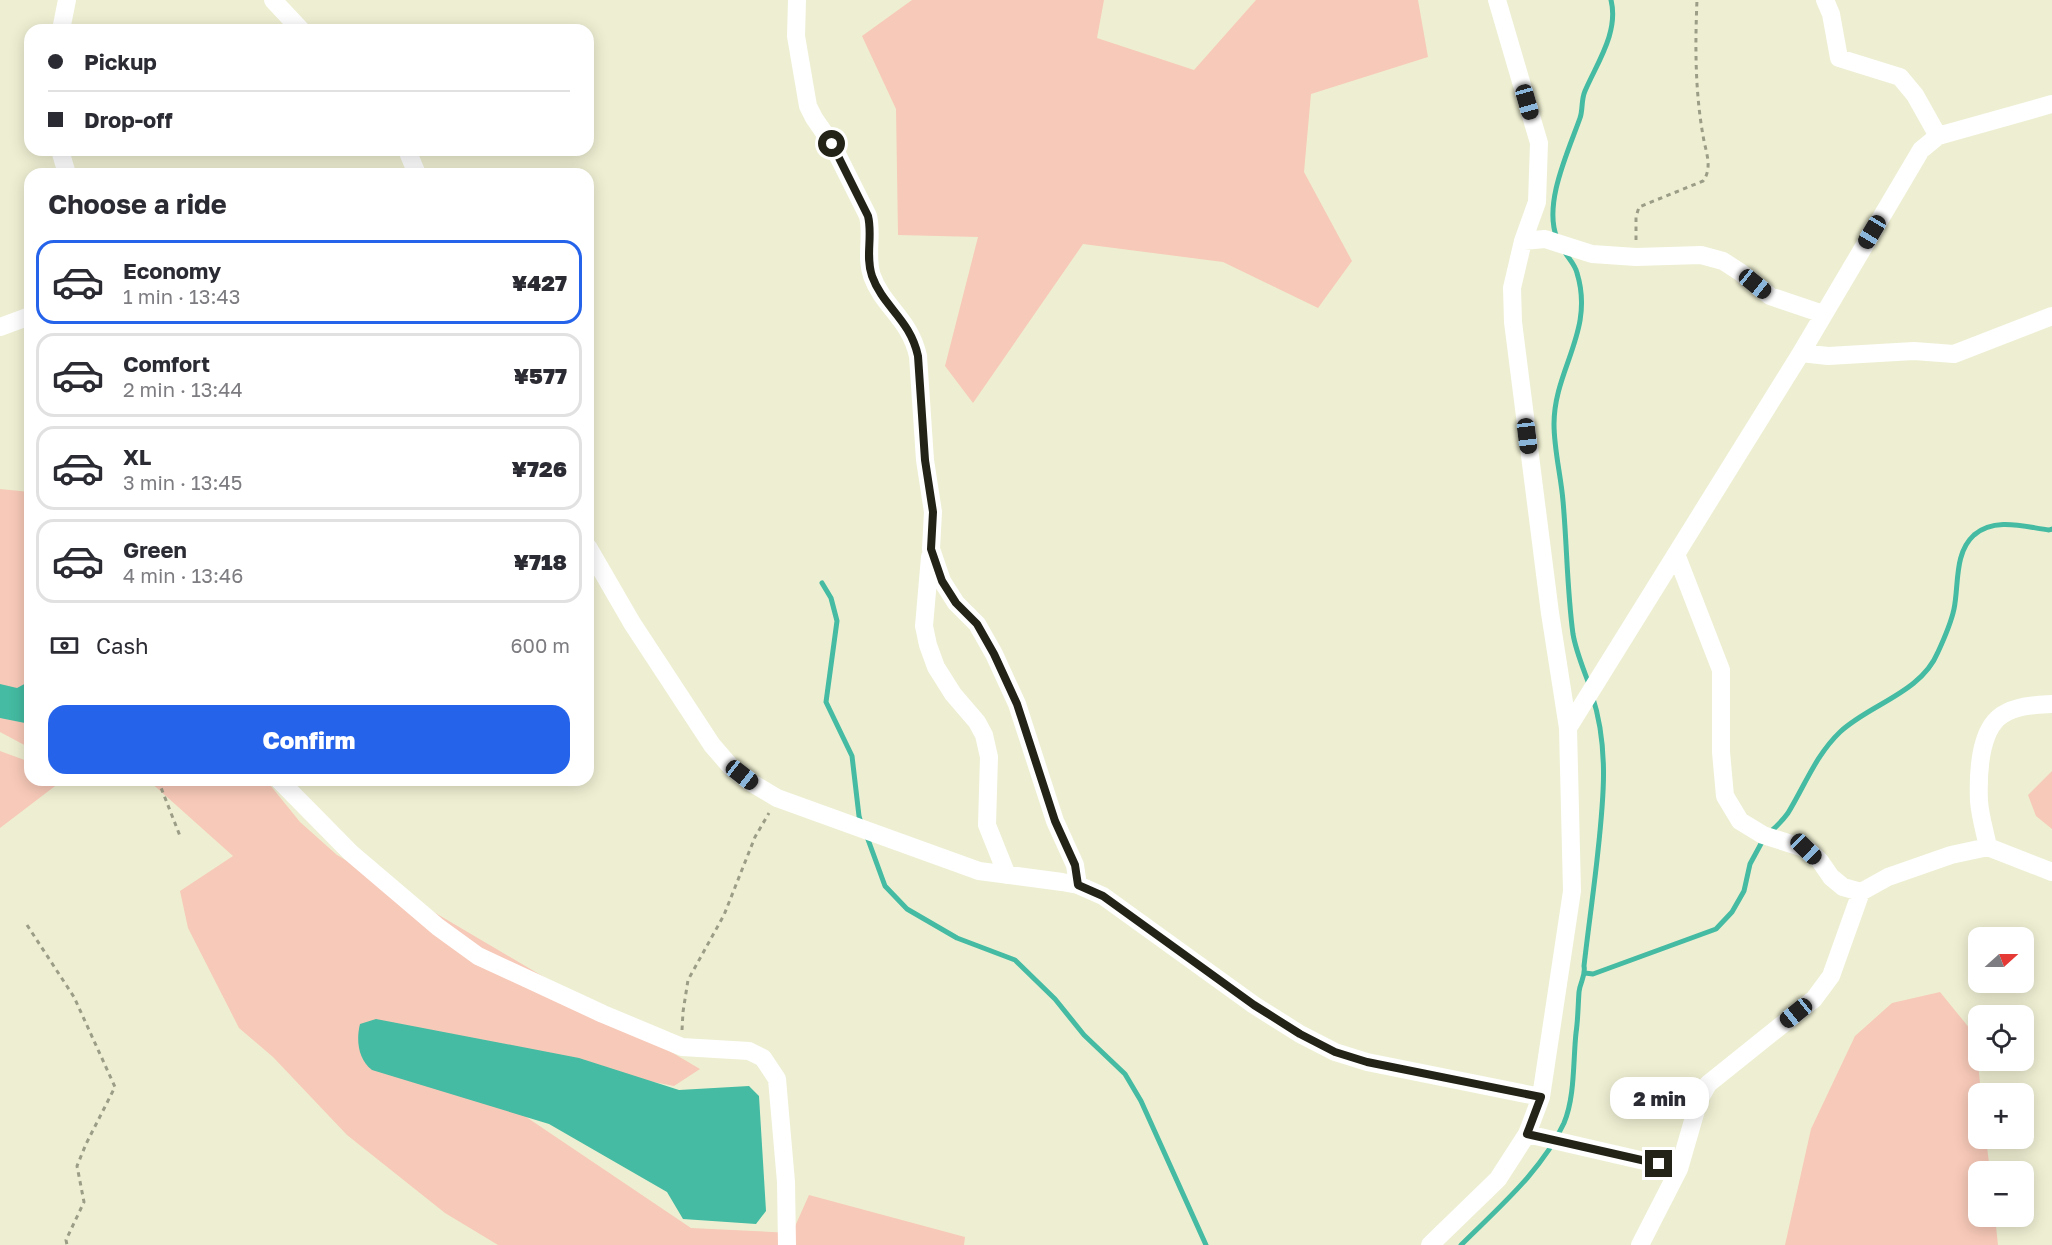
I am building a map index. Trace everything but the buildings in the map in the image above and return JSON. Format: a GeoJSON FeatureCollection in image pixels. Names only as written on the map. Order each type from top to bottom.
{"type":"FeatureCollection","features":[{"type":"Feature","properties":{"kind":"street"},"geometry":{"type":"LineString","coordinates":[[62,24],[67,0]]}},
{"type":"Feature","properties":{"kind":"street"},"geometry":{"type":"LineString","coordinates":[[273,0],[295,24]]}},
{"type":"Feature","properties":{"kind":"street"},"geometry":{"type":"LineString","coordinates":[[797,0],[796,36],[808,106],[832,144],[868,216],[871,227],[869,260],[872,275],[878,288],[908,328],[918,356],[925,460],[933,512],[924,626],[936,667],[952,694],[977,722],[984,735],[989,757],[987,825],[1006,875]]}},
{"type":"Feature","properties":{"kind":"street"},"geometry":{"type":"LineString","coordinates":[[1430,1245],[1498,1179],[1533,1136],[1572,891],[1568,728],[1550,613],[1513,322],[1512,288],[1523,241],[1537,202],[1539,143],[1497,0]]}},
{"type":"Feature","properties":{"kind":"street"},"geometry":{"type":"LineString","coordinates":[[1825,0],[1831,14],[1839,58],[1900,77],[1915,95],[1938,136]]}},
{"type":"Feature","properties":{"kind":"street"},"geometry":{"type":"LineString","coordinates":[[1568,728],[1801,352],[1921,150],[1938,136],[2052,104]]}},
{"type":"Feature","properties":{"kind":"street"},"geometry":{"type":"LineString","coordinates":[[1523,241],[1545,239],[1592,254],[1636,257],[1701,255],[1722,261],[1770,296],[1823,314]]}},
{"type":"Feature","properties":{"kind":"street"},"geometry":{"type":"LineString","coordinates":[[1801,352],[1828,356],[1914,351],[1954,354],[2052,316]]}},
{"type":"Feature","properties":{"kind":"street"},"geometry":{"type":"LineString","coordinates":[[0,327],[24,318]]}},
{"type":"Feature","properties":{"kind":"street"},"geometry":{"type":"LineString","coordinates":[[931,549],[942,581],[956,603],[977,624],[1017,704],[1055,821],[1075,865],[1078,885]]}},
{"type":"Feature","properties":{"kind":"street"},"geometry":{"type":"LineString","coordinates":[[1676,554],[1721,670],[1721,752],[1725,796],[1740,821],[1763,835],[1806,849],[1843,887],[1861,892]]}},
{"type":"Feature","properties":{"kind":"street"},"geometry":{"type":"LineString","coordinates":[[594,558],[632,623],[712,745],[731,767],[777,798],[979,871],[1078,885],[1103,896],[1254,1005],[1300,1034],[1335,1052],[1367,1062],[1541,1097]]}},
{"type":"Feature","properties":{"kind":"street"},"geometry":{"type":"LineString","coordinates":[[1988,847],[1979,803],[1984,738],[2001,715],[2020,706],[2052,704]]}},
{"type":"Feature","properties":{"kind":"street"},"geometry":{"type":"LineString","coordinates":[[285,786],[351,853],[438,927],[478,956],[603,1014],[682,1047],[749,1051],[764,1058],[777,1079],[786,1182],[788,1245]]}},
{"type":"Feature","properties":{"kind":"street"},"geometry":{"type":"LineString","coordinates":[[1640,1245],[1679,1169],[1699,1100],[1708,1084],[1814,999],[1831,976],[1861,892],[1888,877],[1951,855],[1988,847],[2052,872]]}},
{"type":"Feature","properties":{"kind":"street"},"geometry":{"type":"LineString","coordinates":[[1533,1136],[1679,1169]]}},
{"type":"Feature","properties":{"kind":"path"},"geometry":{"type":"LineString","coordinates":[[1636,257],[1636,217],[1639,207],[1702,181],[1708,174],[1698,110],[1697,0]]}},
{"type":"Feature","properties":{"kind":"path"},"geometry":{"type":"LineString","coordinates":[[160,786],[180,836]]}},
{"type":"Feature","properties":{"kind":"path"},"geometry":{"type":"LineString","coordinates":[[682,1047],[683,1012],[688,980],[724,915],[755,837],[777,798]]}},
{"type":"Feature","properties":{"kind":"path"},"geometry":{"type":"LineString","coordinates":[[27,925],[74,997],[114,1086],[77,1166],[84,1202],[66,1240],[67,1245]]}},
{"type":"Feature","properties":{"kind":"shaded area"},"geometry":{"type":"Polygon","coordinates":[[[912,0],[1104,0],[1097,38],[1194,70],[1256,0],[1418,0],[1428,57],[1311,94],[1304,172],[1352,261],[1318,308],[1223,262],[1083,244],[973,403],[945,366],[978,237],[898,235],[896,109],[862,36],[912,0]]]}},
{"type":"Feature","properties":{"kind":"shaded area"},"geometry":{"type":"Polygon","coordinates":[[[0,489],[24,491],[24,745],[0,732],[0,489]]]}},
{"type":"Feature","properties":{"kind":"shaded area"},"geometry":{"type":"Polygon","coordinates":[[[0,751],[24,760],[24,786],[55,786],[0,828],[0,751]]]}},
{"type":"Feature","properties":{"kind":"shaded area"},"geometry":{"type":"Polygon","coordinates":[[[2052,771],[2052,829],[2036,816],[2028,795],[2052,771]]]}},
{"type":"Feature","properties":{"kind":"shaded area"},"geometry":{"type":"Polygon","coordinates":[[[155,786],[271,786],[300,822],[337,855],[700,1069],[674,1086],[400,1032],[691,1228],[792,1233],[809,1195],[965,1237],[964,1245],[498,1245],[445,1213],[347,1135],[273,1057],[239,1028],[188,928],[180,891],[233,856],[155,786]]]}},
{"type":"Feature","properties":{"kind":"shaded area"},"geometry":{"type":"Polygon","coordinates":[[[1940,992],[1968,1026],[1968,1071],[1979,1071],[1980,1083],[1968,1083],[1968,1149],[1987,1149],[1989,1161],[1968,1161],[1968,1227],[1996,1227],[1998,1245],[1785,1245],[1811,1129],[1855,1036],[1892,1003],[1940,992]]]}},
{"type":"Feature","properties":{"kind":"water"},"geometry":{"type":"Polygon","coordinates":[[[0,684],[17,688],[24,684],[24,723],[0,718],[0,684]]]}},
{"type":"Feature","properties":{"kind":"water"},"geometry":{"type":"Polygon","coordinates":[[[376,1019],[579,1058],[679,1090],[749,1086],[759,1096],[766,1211],[756,1224],[683,1219],[667,1192],[549,1124],[372,1070],[361,1055],[358,1036],[360,1024],[376,1019]]]}},
{"type":"Feature","properties":{"kind":"waterway"},"geometry":{"type":"LineString","coordinates":[[1557,238],[1553,224],[1555,194],[1581,115],[1584,94],[1606,47],[1612,24],[1611,0]]}},
{"type":"Feature","properties":{"kind":"waterway"},"geometry":{"type":"LineString","coordinates":[[1563,249],[1577,273],[1581,294],[1581,313],[1578,332],[1560,385],[1554,434],[1563,501],[1573,634],[1590,687]]}},
{"type":"Feature","properties":{"kind":"waterway"},"geometry":{"type":"LineString","coordinates":[[1769,833],[1788,813],[1817,760],[1840,732],[1907,688],[1930,666],[1943,642],[1953,614],[1958,570],[1963,551],[1974,535],[1982,529],[2001,525],[2052,529]]}},
{"type":"Feature","properties":{"kind":"waterway"},"geometry":{"type":"LineString","coordinates":[[822,583],[831,598],[837,621],[826,702],[852,756],[861,823]]}},
{"type":"Feature","properties":{"kind":"waterway"},"geometry":{"type":"LineString","coordinates":[[1461,1245],[1504,1203],[1544,1157],[1555,1141],[1568,1113],[1573,1079],[1579,992],[1584,973],[1603,798],[1601,736],[1592,695]]}},
{"type":"Feature","properties":{"kind":"waterway"},"geometry":{"type":"LineString","coordinates":[[866,834],[885,886],[907,909],[957,938],[1015,960],[1055,999],[1084,1035],[1125,1074],[1141,1101],[1206,1245]]}},
{"type":"Feature","properties":{"kind":"waterway"},"geometry":{"type":"LineString","coordinates":[[1585,973],[1593,974],[1716,929],[1732,912],[1744,891],[1750,864],[1763,840]]}},
{"type":"Feature","properties":{"kind":"route"},"geometry":{"type":"LineString","coordinates":[[832,144],[868,216],[871,227],[869,260],[872,275],[878,288],[908,328],[918,356],[925,460],[933,512],[931,549],[942,581],[956,603],[977,624],[1017,704],[1055,821],[1071,852],[1078,885],[1126,910],[1254,1005],[1300,1034],[1335,1052],[1367,1062],[1541,1097],[1527,1134],[1659,1164]]}}]}
